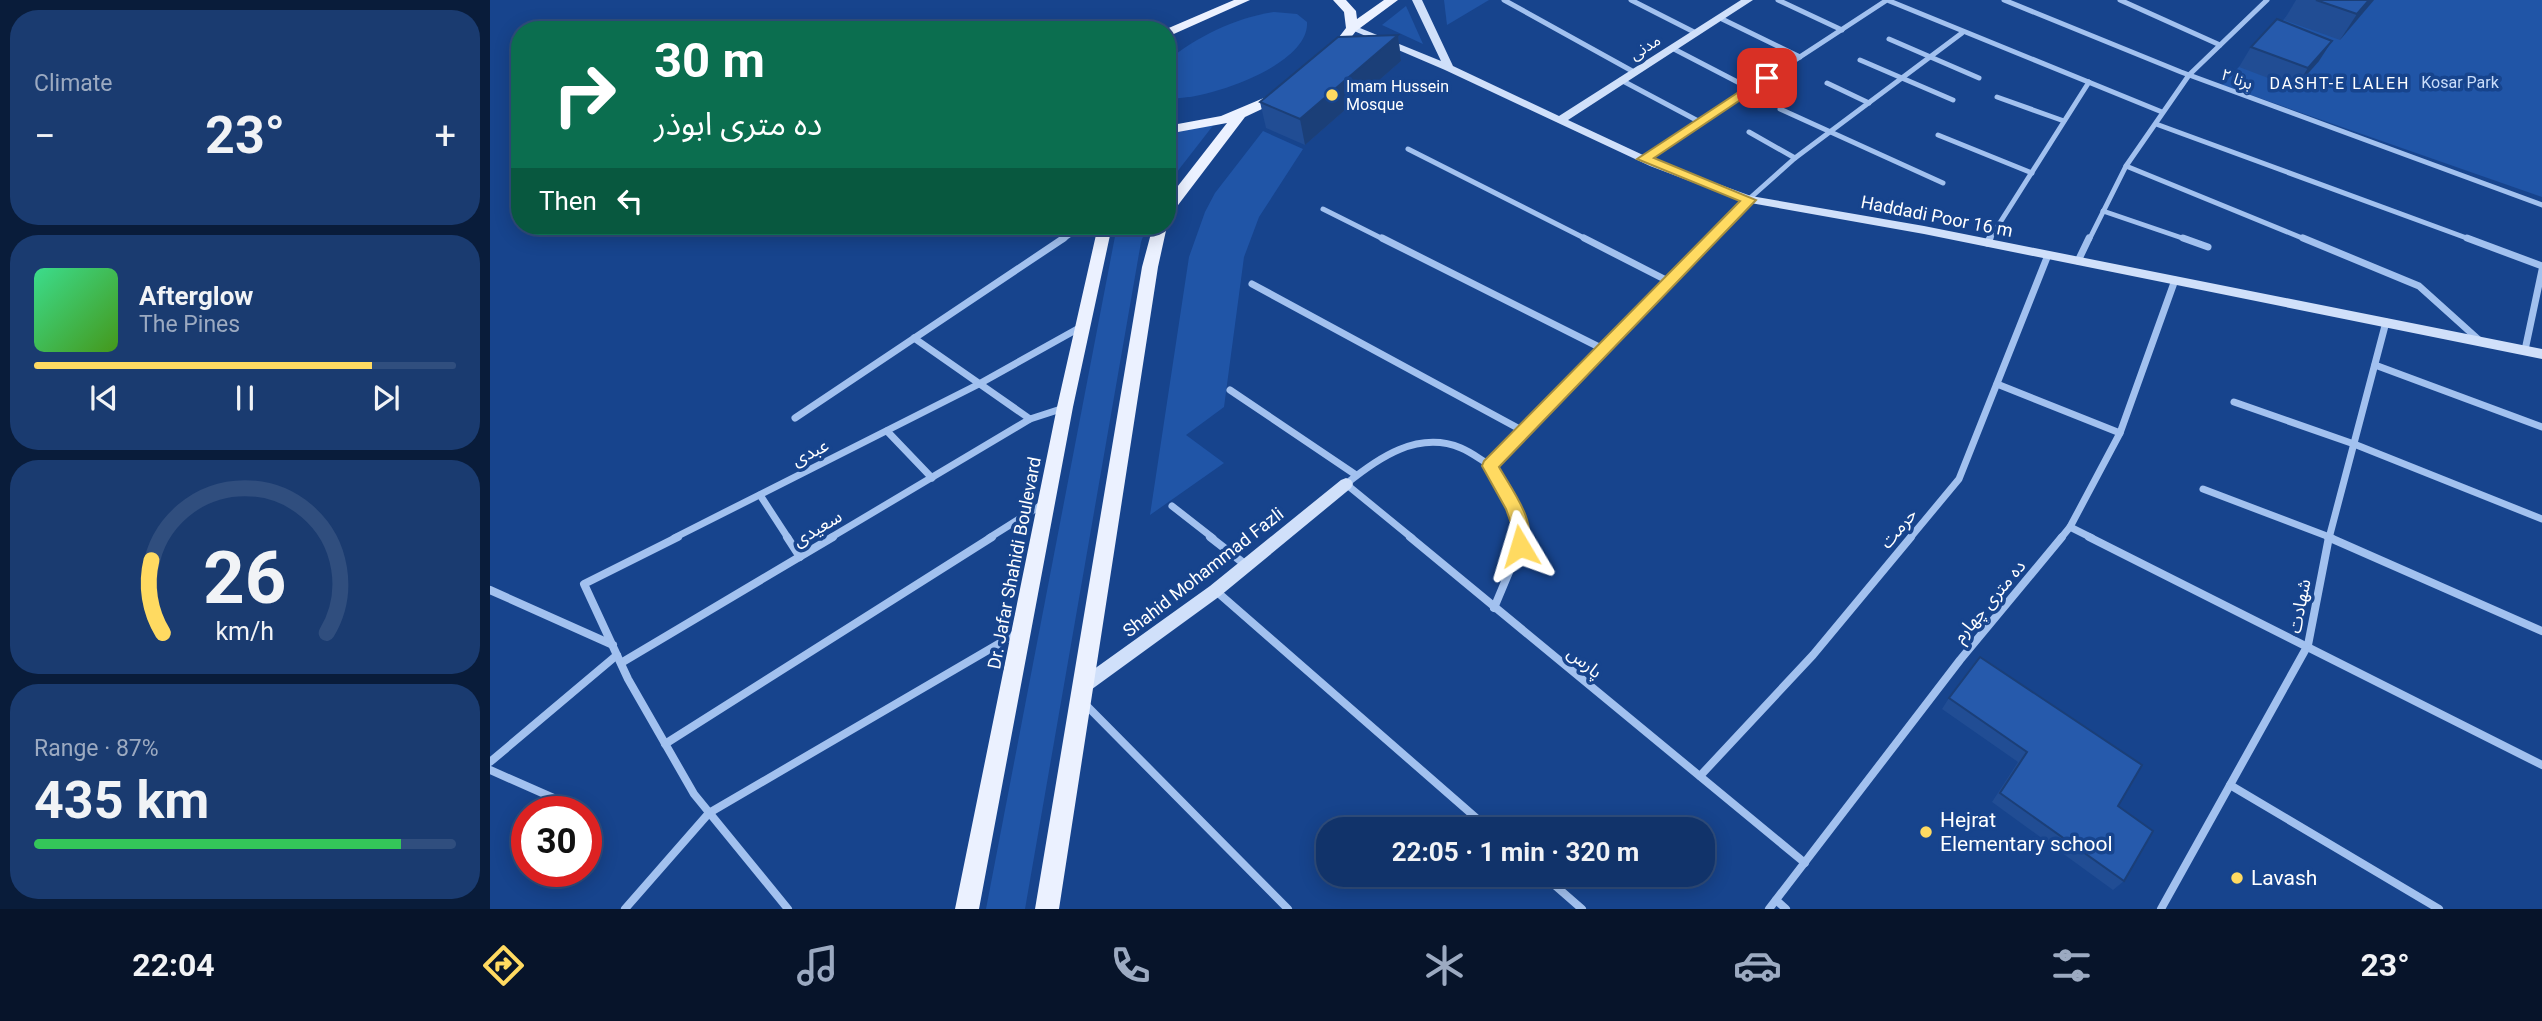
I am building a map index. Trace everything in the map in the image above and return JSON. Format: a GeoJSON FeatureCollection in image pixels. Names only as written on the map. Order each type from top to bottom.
{"type":"FeatureCollection","features":[{"type":"Feature","properties":{"kind":"main road"},"geometry":{"type":"LineString","coordinates":[[1176,29],[1244,0]]}},
{"type":"Feature","properties":{"kind":"main road"},"geometry":{"type":"LineString","coordinates":[[1339,0],[1350,10],[1352,28]]}},
{"type":"Feature","properties":{"kind":"main road"},"geometry":{"type":"LineString","coordinates":[[1328,62],[1352,28],[1392,0]]}},
{"type":"Feature","properties":{"kind":"main road"},"geometry":{"type":"LineString","coordinates":[[1176,130],[1240,115],[1292,87]]}},
{"type":"Feature","properties":{"kind":"main road"},"geometry":{"type":"LineString","coordinates":[[1176,198],[1240,115]]}},
{"type":"Feature","properties":{"kind":"main road","name":"Dr. Jafar Shahidi Boulevard"},"geometry":{"type":"LineString","coordinates":[[967,909],[1065,407],[1103,235]]}},
{"type":"Feature","properties":{"kind":"main road"},"geometry":{"type":"LineString","coordinates":[[1047,909],[1150,267],[1158,235]]}},
{"type":"Feature","properties":{"kind":"street"},"geometry":{"type":"LineString","coordinates":[[1417,0],[1449,68]]}},
{"type":"Feature","properties":{"kind":"street"},"geometry":{"type":"LineString","coordinates":[[1504,0],[1634,72]]}},
{"type":"Feature","properties":{"kind":"street"},"geometry":{"type":"LineString","coordinates":[[1631,0],[1696,33]]}},
{"type":"Feature","properties":{"kind":"street","name":"مدنی"},"geometry":{"type":"LineString","coordinates":[[1560,120],[1748,0]]}},
{"type":"Feature","properties":{"kind":"street"},"geometry":{"type":"LineString","coordinates":[[1778,0],[1842,30]]}},
{"type":"Feature","properties":{"kind":"street"},"geometry":{"type":"LineString","coordinates":[[1644,159],[1887,0],[1962,33],[2162,112]]}},
{"type":"Feature","properties":{"kind":"street","name":"برنا ۲"},"geometry":{"type":"LineString","coordinates":[[2004,0],[2189,75],[2542,205]]}},
{"type":"Feature","properties":{"kind":"street"},"geometry":{"type":"LineString","coordinates":[[2120,0],[2220,45]]}},
{"type":"Feature","properties":{"kind":"street"},"geometry":{"type":"LineString","coordinates":[[2132,5],[2138,0]]}},
{"type":"Feature","properties":{"kind":"street"},"geometry":{"type":"LineString","coordinates":[[2078,261],[2126,166],[2162,112],[2189,75],[2267,0]]}},
{"type":"Feature","properties":{"kind":"street"},"geometry":{"type":"LineString","coordinates":[[1720,18],[1800,57]]}},
{"type":"Feature","properties":{"kind":"street","name":"Haddadi Poor 16 m"},"geometry":{"type":"LineString","coordinates":[[1352,28],[1449,68],[1644,159],[1749,200],[1987,243],[2542,354]]}},
{"type":"Feature","properties":{"kind":"street"},"geometry":{"type":"LineString","coordinates":[[1490,466],[1749,200],[1795,158],[1962,33]]}},
{"type":"Feature","properties":{"kind":"street"},"geometry":{"type":"LineString","coordinates":[[1889,39],[1979,78]]}},
{"type":"Feature","properties":{"kind":"street"},"geometry":{"type":"LineString","coordinates":[[1672,48],[1751,89]]}},
{"type":"Feature","properties":{"kind":"street"},"geometry":{"type":"LineString","coordinates":[[1376,52],[1420,55]]}},
{"type":"Feature","properties":{"kind":"street"},"geometry":{"type":"LineString","coordinates":[[1860,60],[1953,100]]}},
{"type":"Feature","properties":{"kind":"street"},"geometry":{"type":"LineString","coordinates":[[1621,80],[1700,122]]}},
{"type":"Feature","properties":{"kind":"street"},"geometry":{"type":"LineString","coordinates":[[1987,243],[2089,82]]}},
{"type":"Feature","properties":{"kind":"street"},"geometry":{"type":"LineString","coordinates":[[1827,83],[1869,103]]}},
{"type":"Feature","properties":{"kind":"street"},"geometry":{"type":"LineString","coordinates":[[1997,97],[2064,121]]}},
{"type":"Feature","properties":{"kind":"street"},"geometry":{"type":"LineString","coordinates":[[1780,109],[1943,183]]}},
{"type":"Feature","properties":{"kind":"street"},"geometry":{"type":"LineString","coordinates":[[2156,124],[2542,268],[2525,350]]}},
{"type":"Feature","properties":{"kind":"street"},"geometry":{"type":"LineString","coordinates":[[1749,132],[1795,158]]}},
{"type":"Feature","properties":{"kind":"street"},"geometry":{"type":"LineString","coordinates":[[1937,135],[2032,173]]}},
{"type":"Feature","properties":{"kind":"street"},"geometry":{"type":"LineString","coordinates":[[1408,149],[1670,282]]}},
{"type":"Feature","properties":{"kind":"street"},"geometry":{"type":"LineString","coordinates":[[2126,166],[2419,286],[2479,340]]}},
{"type":"Feature","properties":{"kind":"street"},"geometry":{"type":"LineString","coordinates":[[1322,209],[1605,350]]}},
{"type":"Feature","properties":{"kind":"street"},"geometry":{"type":"LineString","coordinates":[[2103,211],[2208,247]]}},
{"type":"Feature","properties":{"kind":"street"},"geometry":{"type":"LineString","coordinates":[[795,418],[1069,235]]}},
{"type":"Feature","properties":{"kind":"street","name":"حرمت"},"geometry":{"type":"LineString","coordinates":[[1700,776],[1813,655],[1959,479],[2048,255]]}},
{"type":"Feature","properties":{"kind":"street","name":"ده متری چهارم"},"geometry":{"type":"LineString","coordinates":[[1769,909],[1961,660],[2070,527],[2120,433],[2175,280]]}},
{"type":"Feature","properties":{"kind":"street"},"geometry":{"type":"LineString","coordinates":[[1252,284],[1525,432]]}},
{"type":"Feature","properties":{"kind":"street","name":"شهادت"},"geometry":{"type":"LineString","coordinates":[[2161,909],[2308,645],[2329,537],[2386,321]]}},
{"type":"Feature","properties":{"kind":"street","name":"عبدی"},"geometry":{"type":"LineString","coordinates":[[613,645],[584,584],[979,384],[1084,325]]}},
{"type":"Feature","properties":{"kind":"street"},"geometry":{"type":"LineString","coordinates":[[914,338],[1030,419]]}},
{"type":"Feature","properties":{"kind":"street"},"geometry":{"type":"LineString","coordinates":[[2375,365],[2542,427]]}},
{"type":"Feature","properties":{"kind":"street"},"geometry":{"type":"LineString","coordinates":[[1997,384],[2120,433]]}},
{"type":"Feature","properties":{"kind":"street","name":"پارس"},"geometry":{"type":"LineString","coordinates":[[1230,390],[1351,479],[1494,608],[1805,863]]}},
{"type":"Feature","properties":{"kind":"street"},"geometry":{"type":"LineString","coordinates":[[2234,402],[2354,444],[2542,519]]}},
{"type":"Feature","properties":{"kind":"street","name":"سعیدی"},"geometry":{"type":"LineString","coordinates":[[490,762],[619,659],[800,557],[1030,419],[1065,407]]}},
{"type":"Feature","properties":{"kind":"street"},"geometry":{"type":"LineString","coordinates":[[887,431],[932,478]]}},
{"type":"Feature","properties":{"kind":"street"},"geometry":{"type":"LineString","coordinates":[[1351,479],[1399,448],[1428,440],[1460,447],[1490,466],[1514,508],[1520,526],[1520,546],[1494,608]]}},
{"type":"Feature","properties":{"kind":"street","name":"Shahid Mohammad Fazli"},"geometry":{"type":"LineString","coordinates":[[1081,693],[1215,591],[1351,479]]}},
{"type":"Feature","properties":{"kind":"street"},"geometry":{"type":"LineString","coordinates":[[2203,489],[2329,537],[2542,631]]}},
{"type":"Feature","properties":{"kind":"street"},"geometry":{"type":"LineString","coordinates":[[760,495],[800,557]]}},
{"type":"Feature","properties":{"kind":"street"},"geometry":{"type":"LineString","coordinates":[[665,744],[1047,501]]}},
{"type":"Feature","properties":{"kind":"street"},"geometry":{"type":"LineString","coordinates":[[1172,506],[1246,565]]}},
{"type":"Feature","properties":{"kind":"street"},"geometry":{"type":"LineString","coordinates":[[2070,527],[2542,765]]}},
{"type":"Feature","properties":{"kind":"street"},"geometry":{"type":"LineString","coordinates":[[490,590],[613,645],[694,794],[788,909]]}},
{"type":"Feature","properties":{"kind":"street"},"geometry":{"type":"LineString","coordinates":[[1215,591],[1475,817]]}},
{"type":"Feature","properties":{"kind":"street"},"geometry":{"type":"LineString","coordinates":[[625,909],[709,813],[1022,630]]}},
{"type":"Feature","properties":{"kind":"street"},"geometry":{"type":"LineString","coordinates":[[1081,693],[1288,909]]}},
{"type":"Feature","properties":{"kind":"street"},"geometry":{"type":"LineString","coordinates":[[490,770],[549,796]]}},
{"type":"Feature","properties":{"kind":"street"},"geometry":{"type":"LineString","coordinates":[[2230,785],[2439,909]]}},
{"type":"Feature","properties":{"kind":"street"},"geometry":{"type":"LineString","coordinates":[[1557,887],[1582,909]]}},
{"type":"Feature","properties":{"kind":"street"},"geometry":{"type":"LineString","coordinates":[[1776,900],[1786,909]]}},
{"type":"Feature","properties":{"kind":"green space"},"geometry":{"type":"Polygon","coordinates":[[[1444,0],[1489,0],[1447,25],[1444,0]]]}},
{"type":"Feature","properties":{"kind":"green space","name":"Kosar Park"},"geometry":{"type":"Polygon","coordinates":[[[2302,0],[2542,0],[2542,197],[2222,85],[2302,0]]]}},
{"type":"Feature","properties":{"kind":"green space"},"geometry":{"type":"Polygon","coordinates":[[[1406,6],[1423,44],[1382,25],[1406,6]]]}},
{"type":"Feature","properties":{"kind":"green space"},"geometry":{"type":"Polygon","coordinates":[[[1274,12],[1297,14],[1307,22],[1303,38],[1291,53],[1251,78],[1204,94],[1176,98],[1176,55],[1218,29],[1274,12]]]}},
{"type":"Feature","properties":{"kind":"green space"},"geometry":{"type":"Polygon","coordinates":[[[1215,123],[1176,173],[1176,126],[1215,123]]]}},
{"type":"Feature","properties":{"kind":"green space"},"geometry":{"type":"Polygon","coordinates":[[[1263,131],[1303,149],[1259,217],[1244,257],[1224,407],[1186,435],[1224,463],[1150,515],[1189,257],[1205,212],[1215,193],[1263,131]]]}},
{"type":"Feature","properties":{"kind":"green space"},"geometry":{"type":"Polygon","coordinates":[[[1115,235],[1144,235],[1025,909],[986,909],[1115,235]]]}},
{"type":"Feature","properties":{"kind":"building"},"geometry":{"type":"Polygon","coordinates":[[[2316,0],[2369,0],[2357,14],[2316,0]]]}},
{"type":"Feature","properties":{"kind":"building"},"geometry":{"type":"Polygon","coordinates":[[[2277,19],[2332,41],[2308,68],[2251,47],[2277,19]]]}},
{"type":"Feature","properties":{"kind":"building"},"geometry":{"type":"Polygon","coordinates":[[[1398,35],[1300,119],[1260,102],[1338,37],[1398,35]]]}},
{"type":"Feature","properties":{"kind":"building"},"geometry":{"type":"Polygon","coordinates":[[[1980,657],[2142,765],[2118,806],[2153,831],[2124,881],[2000,793],[2027,752],[1949,698],[1980,657]]]}},
{"type":"Feature","properties":{"kind":"place","name":"Imam Hussein Mosque"},"geometry":{"type":"Point","coordinates":[1332,95]}},
{"type":"Feature","properties":{"kind":"place","name":"Hejrat Elementary school"},"geometry":{"type":"Point","coordinates":[1926,832]}},
{"type":"Feature","properties":{"kind":"place","name":"Lavash"},"geometry":{"type":"Point","coordinates":[2237,878]}},
{"type":"Feature","properties":{"kind":"district","name":"DASHT-E LALEH"},"geometry":{"type":"Point","coordinates":[2340,83]}},
{"type":"Feature","properties":{"kind":"route"},"geometry":{"type":"LineString","coordinates":[[1520,546],[1520,526],[1514,508],[1490,466],[1749,200],[1644,159],[1767,78]]}}]}
